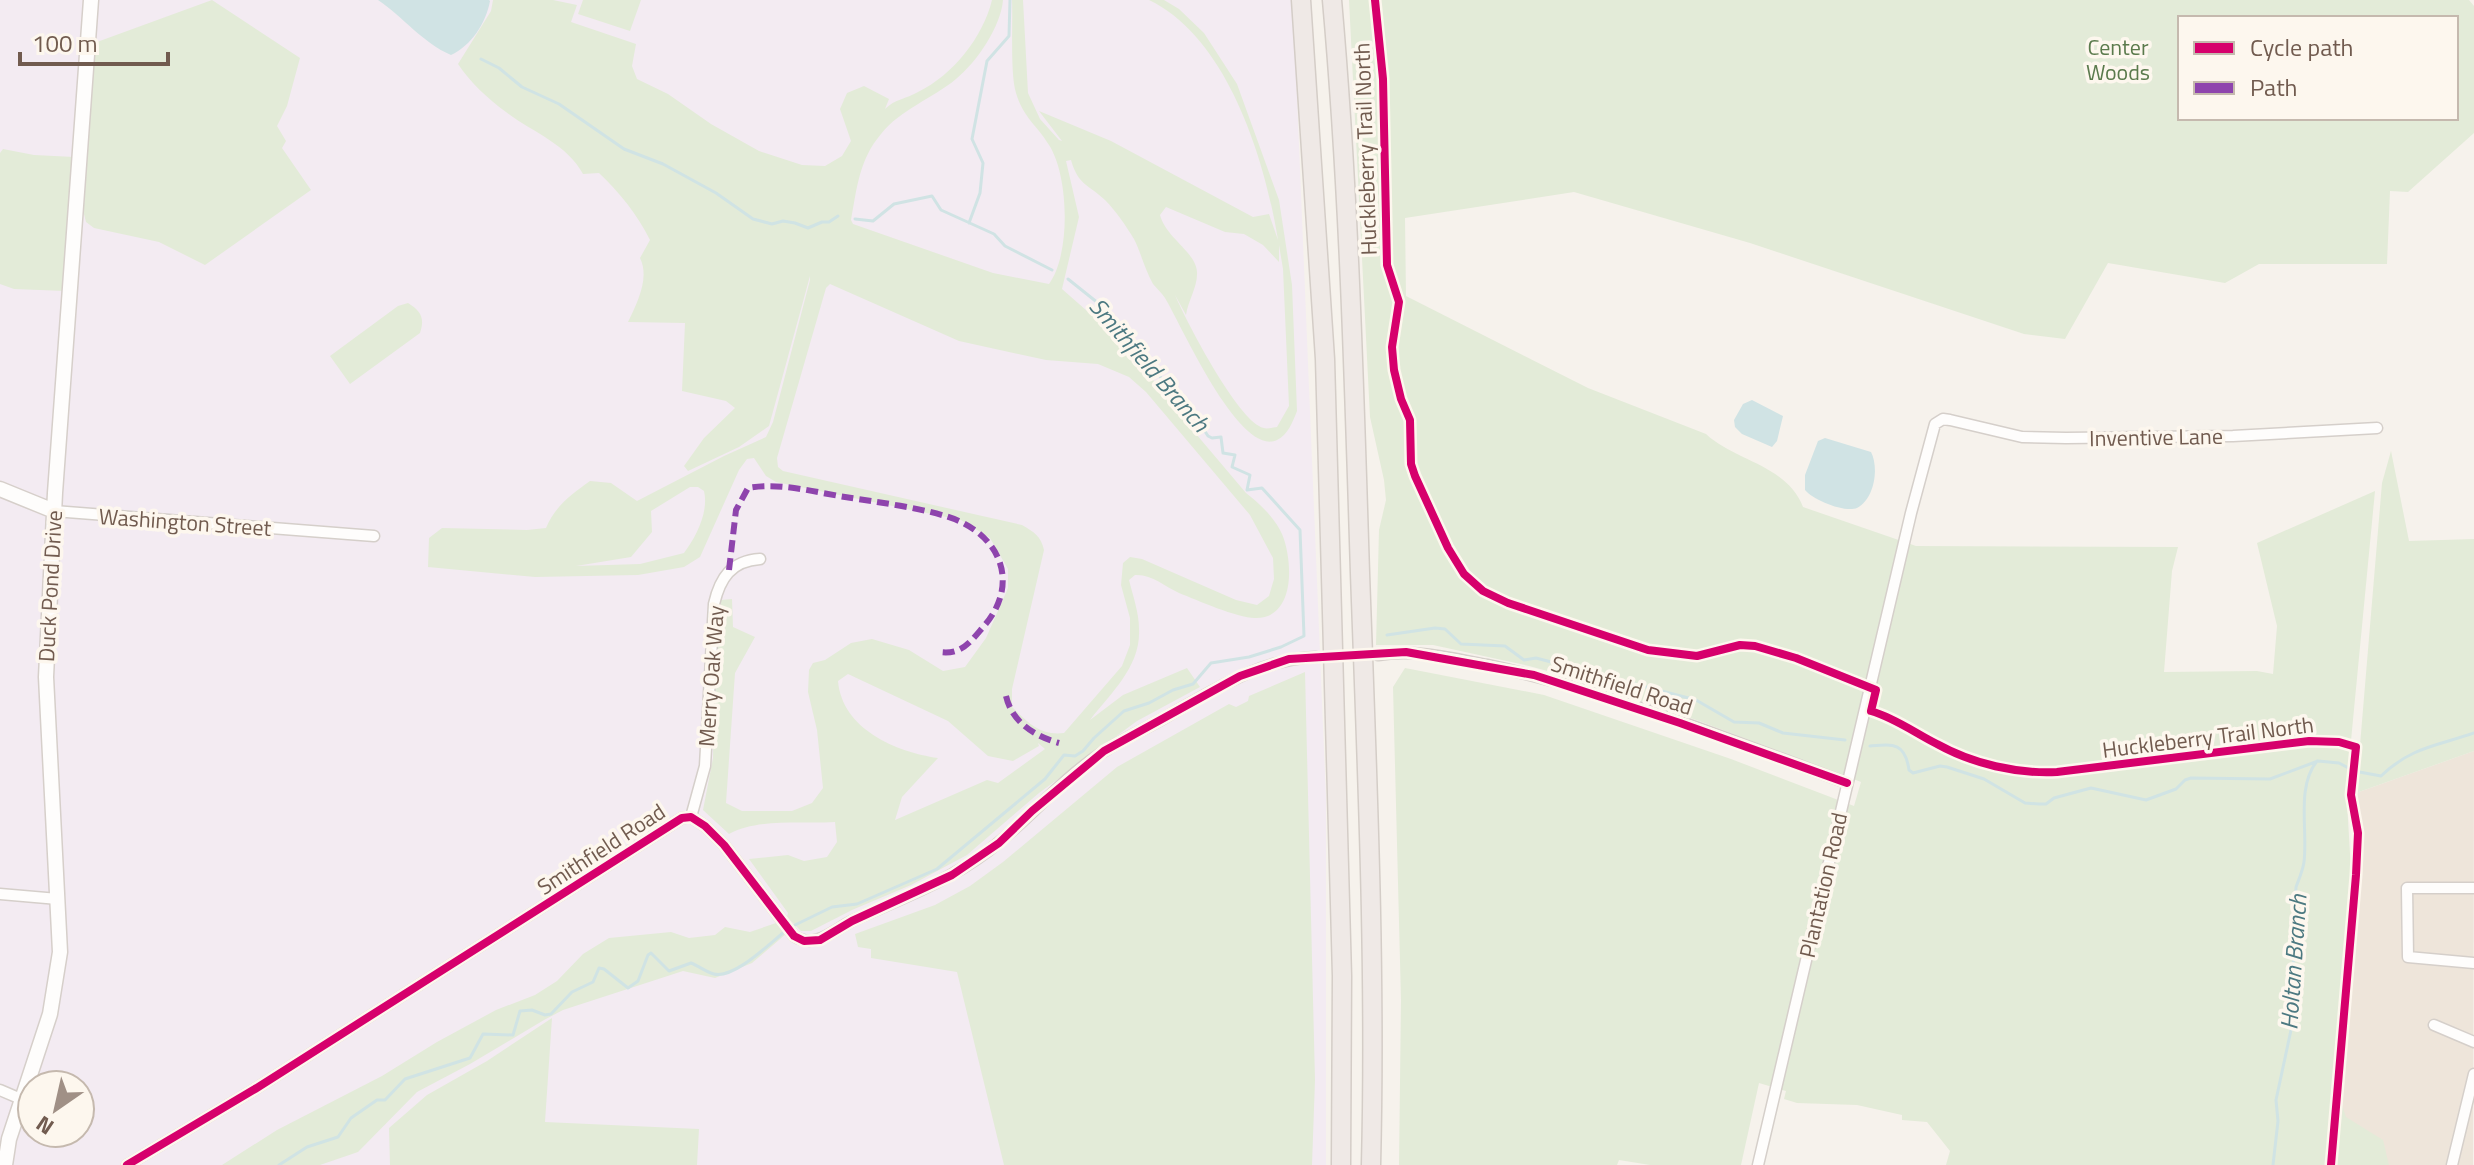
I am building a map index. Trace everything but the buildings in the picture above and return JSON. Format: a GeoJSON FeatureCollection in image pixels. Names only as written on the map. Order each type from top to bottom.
{"type":"FeatureCollection","features":[{"type":"Feature","properties":{"kind":"highway"},"geometry":{"type":"LineString","coordinates":[[1301,0],[1325,359],[1342,976],[1341,1165]]}},
{"type":"Feature","properties":{"kind":"highway"},"geometry":{"type":"LineString","coordinates":[[1332,0],[1346,180],[1367,784],[1373,1086],[1371,1165]]}},
{"type":"Feature","properties":{"kind":"street","name":"Duck Pond Drive"},"geometry":{"type":"LineString","coordinates":[[31,1069],[50,1014],[60,952],[46,677],[54,511],[91,0]]}},
{"type":"Feature","properties":{"kind":"street","name":"Inventive Lane"},"geometry":{"type":"LineString","coordinates":[[1938,421],[1950,420],[2022,437],[2066,438],[2233,436],[2377,428]]}},
{"type":"Feature","properties":{"kind":"street","name":"Plantation Road"},"geometry":{"type":"LineString","coordinates":[[1758,1165],[1929,438],[1938,421]]}},
{"type":"Feature","properties":{"kind":"street","name":"Washington Street"},"geometry":{"type":"LineString","coordinates":[[0,489],[54,511],[374,536]]}},
{"type":"Feature","properties":{"kind":"street","name":"Merry Oak Way"},"geometry":{"type":"LineString","coordinates":[[691,817],[705,766],[714,604],[718,586],[738,563],[760,559]]}},
{"type":"Feature","properties":{"kind":"street","name":"Smithfield Road"},"geometry":{"type":"LineString","coordinates":[[1378,655],[1418,653],[1534,675],[1666,718],[1847,783]]}},
{"type":"Feature","properties":{"kind":"street","name":"Smithfield Road"},"geometry":{"type":"LineString","coordinates":[[127,1165],[255,1089],[674,822],[691,817],[705,826],[724,845],[794,936],[804,941],[820,940],[967,866],[999,843],[1104,751],[1240,676],[1272,664],[1316,657]]}},
{"type":"Feature","properties":{"kind":"street"},"geometry":{"type":"LineString","coordinates":[[2474,888],[2407,888],[2408,957],[2474,963]]}},
{"type":"Feature","properties":{"kind":"street"},"geometry":{"type":"LineString","coordinates":[[0,894],[58,899]]}},
{"type":"Feature","properties":{"kind":"street"},"geometry":{"type":"LineString","coordinates":[[2434,1025],[2474,1042]]}},
{"type":"Feature","properties":{"kind":"street"},"geometry":{"type":"LineString","coordinates":[[2452,1165],[2474,1074]]}},
{"type":"Feature","properties":{"kind":"street","name":"Duck Pond Drive"},"geometry":{"type":"LineString","coordinates":[[5,1165],[16,1116]]}},
{"type":"Feature","properties":{"kind":"shaded area"},"geometry":{"type":"Polygon","coordinates":[[[0,0],[1293,0],[1326,799],[1326,1165],[0,1165],[0,0]]]}},
{"type":"Feature","properties":{"kind":"shaded area"},"geometry":{"type":"Polygon","coordinates":[[[378,0],[490,1],[476,33],[465,46],[451,55],[431,44],[378,0]]]}},
{"type":"Feature","properties":{"kind":"shaded area"},"geometry":{"type":"Polygon","coordinates":[[[1752,400],[1783,416],[1777,441],[1772,447],[1742,434],[1735,427],[1734,420],[1743,404],[1752,400]]]}},
{"type":"Feature","properties":{"kind":"shaded area"},"geometry":{"type":"Polygon","coordinates":[[[1825,438],[1871,452],[1875,466],[1874,482],[1868,498],[1857,508],[1830,505],[1805,490],[1805,475],[1818,441],[1825,438]]]}},
{"type":"Feature","properties":{"kind":"shaded area"},"geometry":{"type":"Polygon","coordinates":[[[2474,751],[2473,1165],[2325,1165],[2356,793],[2474,751]]]}},
{"type":"Feature","properties":{"kind":"green space"},"geometry":{"type":"Polygon","coordinates":[[[212,0],[300,58],[287,106],[277,126],[286,141],[282,148],[311,190],[205,265],[159,242],[94,228],[86,222],[83,210],[94,49],[97,42],[212,0]]]}},
{"type":"Feature","properties":{"kind":"green space"},"geometry":{"type":"Polygon","coordinates":[[[493,0],[553,0],[577,5],[571,22],[636,44],[632,66],[637,79],[668,94],[711,124],[759,151],[802,165],[825,166],[842,156],[851,141],[840,109],[847,93],[864,86],[889,99],[885,109],[931,85],[965,54],[982,28],[992,0],[1003,0],[993,32],[964,72],[889,125],[874,144],[860,175],[851,220],[853,224],[993,273],[1049,284],[1061,254],[1064,195],[1056,159],[1016,93],[1012,61],[1012,0],[1023,0],[1028,93],[1040,119],[1059,140],[1062,141],[1039,111],[1111,141],[1253,217],[1269,214],[1278,240],[1252,139],[1221,72],[1201,42],[1177,18],[1149,0],[1164,0],[1179,9],[1204,33],[1237,84],[1279,200],[1292,285],[1297,411],[1290,427],[1277,440],[1262,440],[1246,429],[1229,409],[1212,385],[1165,298],[1153,284],[1131,234],[1109,204],[1080,179],[1071,160],[1066,161],[1079,217],[1062,289],[1103,325],[1136,365],[1149,372],[1158,389],[1246,493],[1275,522],[1286,545],[1289,572],[1288,586],[1278,609],[1268,616],[1255,618],[1238,615],[1179,593],[1152,578],[1135,575],[1129,580],[1139,623],[1135,655],[1124,678],[1090,720],[1123,695],[1187,668],[1200,687],[1137,721],[1039,793],[967,855],[911,885],[811,931],[801,931],[787,917],[788,913],[749,859],[788,855],[804,861],[827,857],[837,842],[835,822],[766,824],[729,834],[703,810],[713,758],[714,679],[721,600],[732,599],[733,627],[755,637],[735,673],[726,803],[742,811],[792,811],[812,803],[823,788],[817,730],[808,692],[809,670],[813,663],[825,660],[851,643],[872,639],[909,650],[943,671],[965,667],[986,638],[1008,588],[1008,569],[990,538],[961,520],[776,482],[766,476],[754,458],[747,459],[739,470],[700,557],[684,567],[638,575],[535,577],[428,567],[429,538],[442,528],[546,528],[559,507],[590,481],[611,483],[637,501],[766,437],[773,422],[810,280],[810,276],[769,426],[739,447],[688,471],[684,466],[704,438],[735,408],[726,401],[682,391],[685,323],[628,322],[643,282],[640,258],[650,240],[628,204],[599,173],[583,174],[558,146],[493,102],[458,64],[491,11],[493,0]],[[1166,207],[1160,215],[1168,231],[1195,265],[1196,283],[1186,315],[1175,295],[1200,345],[1249,418],[1263,428],[1277,427],[1289,406],[1283,269],[1279,245],[1279,262],[1263,245],[1244,234],[1225,232],[1166,207]],[[830,284],[826,288],[777,458],[778,467],[783,471],[1022,525],[1036,535],[1044,550],[1012,689],[1012,707],[1029,723],[1048,732],[1064,733],[1122,666],[1130,645],[1130,618],[1121,585],[1123,563],[1130,557],[1142,559],[1236,600],[1257,605],[1269,596],[1274,579],[1273,558],[1250,515],[1146,392],[1129,377],[1098,364],[1046,360],[959,341],[830,284]],[[690,487],[651,511],[652,532],[631,557],[576,566],[640,564],[684,553],[700,524],[705,507],[704,491],[690,487]],[[848,674],[838,681],[849,712],[860,725],[889,744],[938,758],[902,797],[895,820],[987,780],[998,783],[1045,749],[1038,743],[1039,746],[1013,761],[988,756],[948,721],[848,674]]]}},
{"type":"Feature","properties":{"kind":"green space"},"geometry":{"type":"Polygon","coordinates":[[[583,0],[641,0],[630,31],[578,14],[583,0]]]}},
{"type":"Feature","properties":{"kind":"green space","name":"Center Woods"},"geometry":{"type":"Polygon","coordinates":[[[1349,0],[2469,0],[2474,6],[2474,133],[2408,192],[2390,191],[2387,264],[2259,264],[2225,283],[2108,263],[2065,339],[2024,334],[1750,243],[1574,192],[1405,218],[1406,296],[1588,388],[1706,434],[1785,482],[1803,507],[1916,546],[2178,547],[2172,571],[2164,672],[2257,671],[2273,674],[2277,626],[2257,543],[2375,491],[2350,751],[2347,802],[2351,871],[2334,1081],[2346,1117],[2383,1140],[2389,1165],[1946,1165],[1950,1151],[1927,1122],[1902,1120],[1902,1115],[1857,1105],[1797,1103],[1784,1099],[1786,1091],[1759,1083],[1741,1165],[1650,1165],[1619,1160],[1617,1165],[1399,1165],[1401,1000],[1393,687],[1405,668],[1544,695],[1731,759],[1854,806],[1861,782],[1584,681],[1433,645],[1376,645],[1379,530],[1386,500],[1370,417],[1349,0]]]}},
{"type":"Feature","properties":{"kind":"green space"},"geometry":{"type":"Polygon","coordinates":[[[3,149],[34,155],[74,157],[65,291],[14,289],[0,284],[0,153],[3,149]]]}},
{"type":"Feature","properties":{"kind":"green space"},"geometry":{"type":"Polygon","coordinates":[[[408,303],[421,315],[420,333],[350,384],[330,356],[398,306],[408,303]]]}},
{"type":"Feature","properties":{"kind":"green space"},"geometry":{"type":"Polygon","coordinates":[[[2391,451],[2409,541],[2474,539],[2474,751],[2356,793],[2382,483],[2391,451]]]}},
{"type":"Feature","properties":{"kind":"green space"},"geometry":{"type":"Polygon","coordinates":[[[1305,672],[1315,1080],[1312,1165],[1004,1165],[957,972],[871,958],[871,949],[858,947],[855,934],[935,905],[970,886],[1117,767],[1229,704],[1236,707],[1248,701],[1249,696],[1305,672]]]}},
{"type":"Feature","properties":{"kind":"green space"},"geometry":{"type":"Polygon","coordinates":[[[776,923],[786,934],[752,963],[715,978],[683,971],[563,1010],[544,1020],[417,1092],[358,1152],[320,1165],[222,1165],[277,1130],[382,1076],[437,1042],[496,1010],[535,995],[557,981],[583,954],[609,938],[671,932],[689,938],[715,935],[725,927],[750,932],[776,923]]]}},
{"type":"Feature","properties":{"kind":"green space"},"geometry":{"type":"Polygon","coordinates":[[[552,1018],[545,1122],[699,1129],[697,1165],[390,1165],[389,1128],[427,1095],[487,1061],[552,1018]]]}},
{"type":"Feature","properties":{"kind":"waterway"},"geometry":{"type":"LineString","coordinates":[[969,223],[980,193],[983,163],[972,139],[987,61],[1009,36],[1010,0]]}},
{"type":"Feature","properties":{"kind":"waterway","name":"Smithfield Branch"},"geometry":{"type":"LineString","coordinates":[[481,59],[499,68],[522,87],[559,104],[624,149],[663,164],[716,193],[753,219],[772,224],[783,221],[808,228],[838,216]]}},
{"type":"Feature","properties":{"kind":"waterway","name":"Smithfield Branch"},"geometry":{"type":"LineString","coordinates":[[855,219],[873,221],[894,204],[932,196],[941,210],[994,234],[1005,246],[1052,270]]}},
{"type":"Feature","properties":{"kind":"waterway"},"geometry":{"type":"LineString","coordinates":[[795,925],[832,907],[857,904],[937,869],[1045,779],[1064,755],[1075,756],[1083,751],[1124,711],[1193,684],[1211,663],[1249,657],[1304,636],[1300,530],[1262,488],[1247,490],[1250,475],[1232,467],[1235,455],[1223,453],[1221,437],[1208,436],[1195,416],[1171,394],[1149,359],[1140,360],[1117,329],[1100,314],[1098,303],[1068,279]]}},
{"type":"Feature","properties":{"kind":"waterway"},"geometry":{"type":"LineString","coordinates":[[1387,635],[1445,629],[1461,644],[1505,646],[1524,660],[1536,658],[1696,700],[1734,722],[1759,723],[1783,733],[1845,740]]}},
{"type":"Feature","properties":{"kind":"waterway"},"geometry":{"type":"LineString","coordinates":[[1870,746],[1897,747],[1913,773],[1947,767],[1984,779],[2025,803],[2046,804],[2054,798],[2091,788],[2146,800],[2176,789],[2191,778],[2270,779],[2318,761],[2339,763],[2354,771],[2381,776],[2414,753],[2474,733]]}},
{"type":"Feature","properties":{"kind":"waterway","name":"Holtan Branch"},"geometry":{"type":"LineString","coordinates":[[2273,1165],[2278,1121],[2276,1100],[2291,1030],[2296,887],[2304,862],[2305,796],[2311,771],[2317,761]]}},
{"type":"Feature","properties":{"kind":"waterway"},"geometry":{"type":"LineString","coordinates":[[279,1165],[307,1147],[338,1137],[351,1118],[377,1100],[385,1100],[405,1079],[470,1058],[483,1034],[513,1035],[520,1011],[551,1014],[572,992],[593,982],[599,968],[628,988],[638,981],[651,953],[669,971],[691,963],[711,973],[722,974],[751,960],[783,933]]}},
{"type":"Feature","properties":{"kind":"tunnel"},"geometry":{"type":"LineString","coordinates":[[1316,657],[1368,656]]}},
{"type":"Feature","properties":{"kind":"marked path"},"geometry":{"type":"LineString","coordinates":[[729,570],[736,510],[748,488],[796,488],[919,509],[959,521],[975,530],[996,553],[1003,582],[994,611],[975,637],[960,649],[940,652]]}},
{"type":"Feature","properties":{"kind":"marked path"},"geometry":{"type":"LineString","coordinates":[[1006,696],[1013,713],[1025,727],[1059,743]]}},
{"type":"Feature","properties":{"kind":"cycle path","name":"Huckleberry Trail North"},"geometry":{"type":"LineString","coordinates":[[1375,0],[1383,79],[1387,265],[1399,302],[1392,347],[1394,370],[1410,420],[1411,464],[1415,476],[1448,548],[1464,574],[1483,591],[1508,603],[1648,650],[1697,656],[1740,645],[1755,646],[1796,658],[1876,690],[1871,711],[1965,757],[2011,769],[2057,772],[2309,741],[2339,742],[2356,747],[2351,795],[2358,833],[2356,875],[2331,1165]]}},
{"type":"Feature","properties":{"kind":"cycle path"},"geometry":{"type":"LineString","coordinates":[[127,1165],[255,1089],[682,818],[691,817],[724,845],[794,936],[804,941],[820,940],[852,921],[952,875],[999,843],[1104,751],[1240,676],[1289,659],[1406,652],[1534,675],[1847,783]]}}]}
